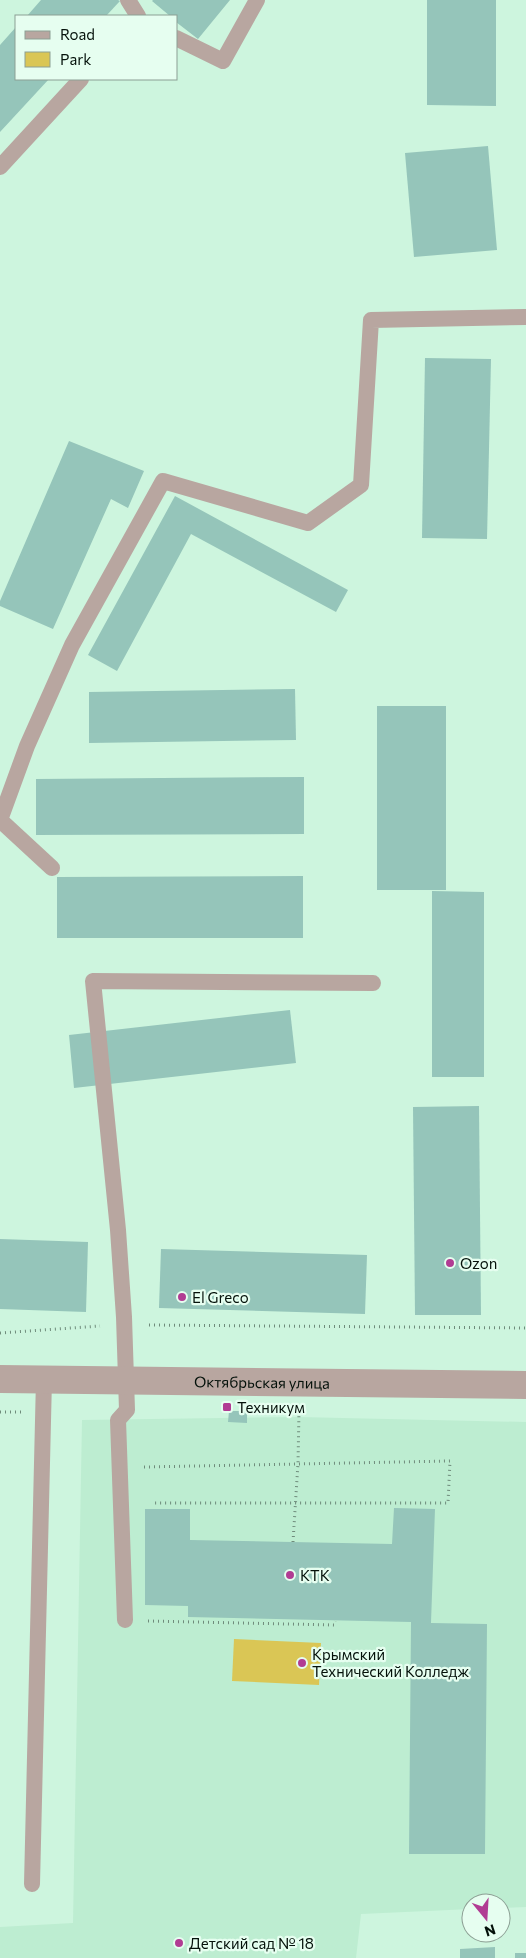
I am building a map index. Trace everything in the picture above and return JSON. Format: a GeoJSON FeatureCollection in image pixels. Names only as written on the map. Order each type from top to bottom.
{"type":"FeatureCollection","features":[{"type":"Feature","properties":{"kind":"street","name":"Октябрьская улица"},"geometry":{"type":"LineString","coordinates":[[0,1379],[526,1385]]}},
{"type":"Feature","properties":{"kind":"lane"},"geometry":{"type":"LineString","coordinates":[[128,0],[137,15]]}},
{"type":"Feature","properties":{"kind":"lane"},"geometry":{"type":"LineString","coordinates":[[178,39],[223,61],[256,0]]}},
{"type":"Feature","properties":{"kind":"lane"},"geometry":{"type":"LineString","coordinates":[[0,167],[80,80]]}},
{"type":"Feature","properties":{"kind":"lane"},"geometry":{"type":"LineString","coordinates":[[52,868],[0,820],[27,746],[72,645],[163,481],[308,523],[361,485],[371,320],[526,317]]}},
{"type":"Feature","properties":{"kind":"lane"},"geometry":{"type":"LineString","coordinates":[[125,1620],[118,1420],[127,1410],[127,1379],[118,1230],[93,981],[373,983]]}},
{"type":"Feature","properties":{"kind":"lane"},"geometry":{"type":"LineString","coordinates":[[32,1884],[44,1379]]}},
{"type":"Feature","properties":{"kind":"path"},"geometry":{"type":"LineString","coordinates":[[0,1333],[124,1324],[526,1328]]}},
{"type":"Feature","properties":{"kind":"path"},"geometry":{"type":"LineString","coordinates":[[293,1542],[299,1408]]}},
{"type":"Feature","properties":{"kind":"path"},"geometry":{"type":"LineString","coordinates":[[121,1467],[450,1461],[448,1503],[153,1503]]}},
{"type":"Feature","properties":{"kind":"path"},"geometry":{"type":"LineString","coordinates":[[125,1620],[334,1624],[335,1621]]}},
{"type":"Feature","properties":{"kind":"shaded area","name":"Крымский Технический Колледж"},"geometry":{"type":"Polygon","coordinates":[[[298,1417],[526,1422],[526,1907],[511,1908],[511,1893],[461,1893],[461,1909],[361,1914],[356,1958],[0,1958],[0,1927],[73,1923],[82,1420],[298,1417]]]}},
{"type":"Feature","properties":{"kind":"green space"},"geometry":{"type":"Polygon","coordinates":[[[234,1639],[321,1643],[319,1685],[232,1681],[234,1639]]]}},
{"type":"Feature","properties":{"kind":"building"},"geometry":{"type":"Polygon","coordinates":[[[41,0],[120,1],[107,15],[28,15],[41,0]]]}},
{"type":"Feature","properties":{"kind":"building"},"geometry":{"type":"Polygon","coordinates":[[[230,0],[198,39],[178,24],[178,15],[169,15],[152,1],[230,0]]]}},
{"type":"Feature","properties":{"kind":"building"},"geometry":{"type":"Polygon","coordinates":[[[427,0],[496,0],[496,106],[427,105],[427,0]]]}},
{"type":"Feature","properties":{"kind":"building"},"geometry":{"type":"Polygon","coordinates":[[[15,28],[15,80],[48,80],[0,132],[0,45],[15,28]]]}},
{"type":"Feature","properties":{"kind":"building"},"geometry":{"type":"Polygon","coordinates":[[[488,146],[497,250],[414,257],[405,153],[488,146]]]}},
{"type":"Feature","properties":{"kind":"building"},"geometry":{"type":"Polygon","coordinates":[[[425,358],[491,359],[487,539],[422,538],[425,358]]]}},
{"type":"Feature","properties":{"kind":"building"},"geometry":{"type":"Polygon","coordinates":[[[69,441],[144,471],[128,508],[111,499],[53,629],[0,606],[0,601],[69,441]]]}},
{"type":"Feature","properties":{"kind":"building"},"geometry":{"type":"Polygon","coordinates":[[[175,496],[348,590],[336,612],[191,534],[117,671],[88,655],[175,496]]]}},
{"type":"Feature","properties":{"kind":"building"},"geometry":{"type":"Polygon","coordinates":[[[295,689],[296,740],[89,743],[89,692],[295,689]]]}},
{"type":"Feature","properties":{"kind":"building"},"geometry":{"type":"Polygon","coordinates":[[[377,706],[446,706],[446,890],[377,890],[377,706]]]}},
{"type":"Feature","properties":{"kind":"building"},"geometry":{"type":"Polygon","coordinates":[[[304,777],[304,834],[36,835],[36,779],[304,777]]]}},
{"type":"Feature","properties":{"kind":"building"},"geometry":{"type":"Polygon","coordinates":[[[303,876],[303,938],[57,938],[57,877],[303,876]]]}},
{"type":"Feature","properties":{"kind":"building"},"geometry":{"type":"Polygon","coordinates":[[[432,891],[484,892],[484,1077],[432,1077],[432,891]]]}},
{"type":"Feature","properties":{"kind":"building"},"geometry":{"type":"Polygon","coordinates":[[[290,1010],[296,1063],[74,1088],[69,1035],[290,1010]]]}},
{"type":"Feature","properties":{"kind":"building"},"geometry":{"type":"Polygon","coordinates":[[[479,1106],[481,1315],[415,1315],[413,1107],[479,1106]]]}},
{"type":"Feature","properties":{"kind":"building"},"geometry":{"type":"Polygon","coordinates":[[[0,1239],[88,1242],[86,1312],[0,1309],[0,1239]]]}},
{"type":"Feature","properties":{"kind":"building"},"geometry":{"type":"Polygon","coordinates":[[[161,1249],[367,1255],[365,1314],[159,1308],[161,1249]]]}},
{"type":"Feature","properties":{"kind":"building"},"geometry":{"type":"Polygon","coordinates":[[[229,1411],[247,1411],[247,1423],[228,1422],[229,1411]]]}},
{"type":"Feature","properties":{"kind":"building"},"geometry":{"type":"Polygon","coordinates":[[[394,1508],[435,1509],[431,1623],[487,1624],[485,1854],[409,1854],[411,1622],[188,1617],[188,1606],[145,1605],[145,1509],[190,1509],[190,1540],[392,1544],[394,1508]]]}},
{"type":"Feature","properties":{"kind":"building"},"geometry":{"type":"Polygon","coordinates":[[[495,1947],[495,1958],[460,1958],[460,1949],[495,1947]]]}},
{"type":"Feature","properties":{"kind":"building"},"geometry":{"type":"Polygon","coordinates":[[[515,1953],[526,1953],[526,1958],[515,1958],[515,1953]]]}},
{"type":"Feature","properties":{"kind":"place","name":"Ozon"},"geometry":{"type":"Point","coordinates":[450,1263]}},
{"type":"Feature","properties":{"kind":"place","name":"El Greco"},"geometry":{"type":"Point","coordinates":[182,1297]}},
{"type":"Feature","properties":{"kind":"place","name":"Техникум"},"geometry":{"type":"Point","coordinates":[227,1407]}},
{"type":"Feature","properties":{"kind":"place","name":"КТК"},"geometry":{"type":"Point","coordinates":[290,1575]}},
{"type":"Feature","properties":{"kind":"place","name":"Крымский Технический Колледж"},"geometry":{"type":"Point","coordinates":[302,1663]}},
{"type":"Feature","properties":{"kind":"place","name":"Детский сад № 18"},"geometry":{"type":"Point","coordinates":[179,1943]}}]}
